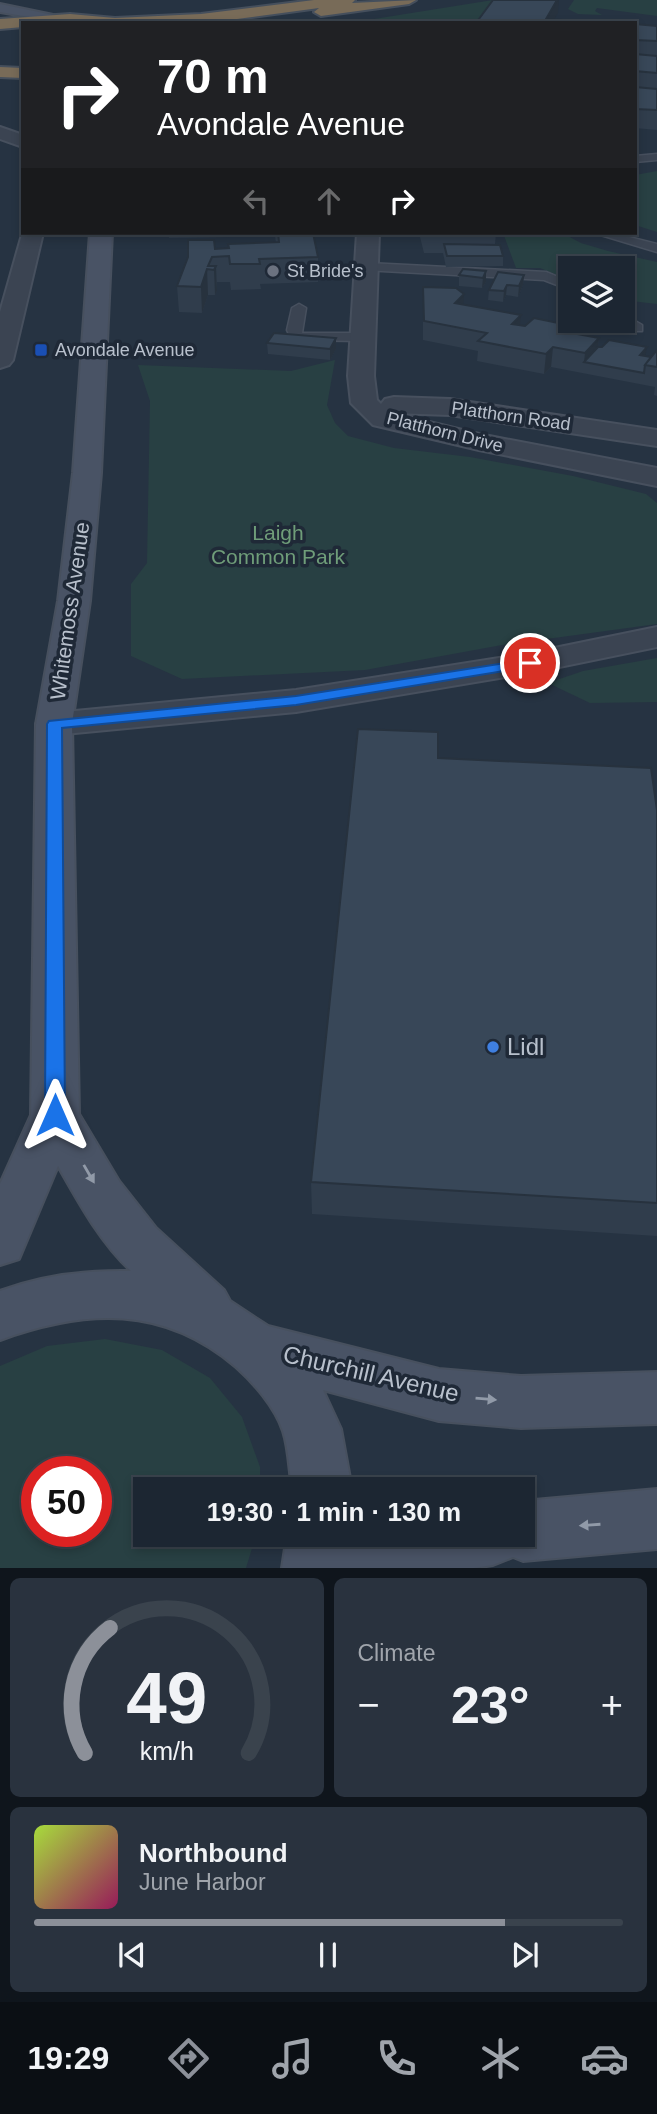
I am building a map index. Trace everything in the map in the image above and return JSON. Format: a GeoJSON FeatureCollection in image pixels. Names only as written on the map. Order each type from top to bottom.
{"type":"FeatureCollection","features":[{"type":"Feature","properties":{"kind":"highway"},"geometry":{"type":"LineString","coordinates":[[146,21],[201,19],[348,0]]}},
{"type":"Feature","properties":{"kind":"highway"},"geometry":{"type":"LineString","coordinates":[[257,21],[409,0]]}},
{"type":"Feature","properties":{"kind":"highway"},"geometry":{"type":"LineString","coordinates":[[32,21],[97,21]]}},
{"type":"Feature","properties":{"kind":"highway"},"geometry":{"type":"LineString","coordinates":[[0,24],[21,22]]}},
{"type":"Feature","properties":{"kind":"highway"},"geometry":{"type":"LineString","coordinates":[[0,72],[21,73]]}},
{"type":"Feature","properties":{"kind":"main road"},"geometry":{"type":"LineString","coordinates":[[0,8],[53,19]]}},
{"type":"Feature","properties":{"kind":"main road","name":"Whitemoss Avenue"},"geometry":{"type":"LineString","coordinates":[[0,1243],[55,1115],[54,724],[74,601],[87,473],[101,235]]}},
{"type":"Feature","properties":{"kind":"main road","name":"Whitemoss Avenue"},"geometry":{"type":"LineString","coordinates":[[55,1115],[101,1196],[137,1244],[272,1363],[309,1422],[320,1477]]}},
{"type":"Feature","properties":{"kind":"main road","name":"Churchill Avenue"},"geometry":{"type":"LineString","coordinates":[[0,1316],[15,1308],[87,1292],[156,1297],[236,1334],[439,1395],[521,1402],[657,1398]]}},
{"type":"Feature","properties":{"kind":"main road"},"geometry":{"type":"LineString","coordinates":[[535,1530],[657,1519]]}},
{"type":"Feature","properties":{"kind":"main road"},"geometry":{"type":"LineString","coordinates":[[313,1568],[316,1547]]}},
{"type":"Feature","properties":{"kind":"main road"},"geometry":{"type":"LineString","coordinates":[[361,1568],[372,1562],[425,1547]]}},
{"type":"Feature","properties":{"kind":"street"},"geometry":{"type":"LineString","coordinates":[[0,133],[21,140]]}},
{"type":"Feature","properties":{"kind":"street"},"geometry":{"type":"LineString","coordinates":[[0,360],[31,235]]}},
{"type":"Feature","properties":{"kind":"street","name":"Platthorn Drive"},"geometry":{"type":"LineString","coordinates":[[368,235],[363,337],[364,403],[383,419],[480,443],[657,477]]}},
{"type":"Feature","properties":{"kind":"street","name":"Platthorn Road"},"geometry":{"type":"LineString","coordinates":[[364,403],[450,407],[657,438]]}},
{"type":"Feature","properties":{"kind":"street"},"geometry":{"type":"LineString","coordinates":[[54,724],[296,701],[530,663],[657,637]]}},
{"type":"Feature","properties":{"kind":"lane"},"geometry":{"type":"LineString","coordinates":[[637,159],[657,157]]}},
{"type":"Feature","properties":{"kind":"lane"},"geometry":{"type":"LineString","coordinates":[[608,235],[657,248]]}},
{"type":"Feature","properties":{"kind":"lane"},"geometry":{"type":"LineString","coordinates":[[368,267],[546,276],[558,281]]}},
{"type":"Feature","properties":{"kind":"lane"},"geometry":{"type":"LineString","coordinates":[[299,308],[294,330],[297,337],[363,337]]}},
{"type":"Feature","properties":{"kind":"green space"},"geometry":{"type":"Polygon","coordinates":[[[493,0],[537,0],[485,21],[362,21],[493,0]]]}},
{"type":"Feature","properties":{"kind":"green space"},"geometry":{"type":"Polygon","coordinates":[[[574,0],[657,0],[657,16],[597,8],[595,11],[602,15],[578,14],[568,9],[574,0]]]}},
{"type":"Feature","properties":{"kind":"green space"},"geometry":{"type":"Polygon","coordinates":[[[657,171],[657,232],[637,226],[637,175],[657,171]]]}},
{"type":"Feature","properties":{"kind":"green space"},"geometry":{"type":"Polygon","coordinates":[[[504,235],[566,235],[581,243],[630,256],[558,256],[558,275],[540,268],[516,268],[504,235]]]}},
{"type":"Feature","properties":{"kind":"green space"},"geometry":{"type":"Polygon","coordinates":[[[635,257],[657,262],[657,304],[635,301],[635,257]]]}},
{"type":"Feature","properties":{"kind":"green space","name":"Laigh Common Park"},"geometry":{"type":"Polygon","coordinates":[[[335,360],[327,405],[335,423],[348,436],[394,448],[470,457],[573,476],[646,494],[657,503],[657,624],[502,645],[365,670],[182,679],[131,656],[131,584],[147,563],[150,401],[138,365],[291,371],[335,360]]]}},
{"type":"Feature","properties":{"kind":"green space"},"geometry":{"type":"Polygon","coordinates":[[[657,658],[657,702],[590,703],[548,683],[583,671],[657,658]]]}},
{"type":"Feature","properties":{"kind":"green space"},"geometry":{"type":"Polygon","coordinates":[[[105,1339],[162,1350],[210,1378],[242,1417],[260,1467],[260,1477],[133,1477],[133,1547],[252,1547],[246,1568],[0,1568],[0,1366],[47,1346],[105,1339]]]}},
{"type":"Feature","properties":{"kind":"building"},"geometry":{"type":"Polygon","coordinates":[[[493,0],[557,0],[546,19],[578,21],[477,21],[493,0]]]}},
{"type":"Feature","properties":{"kind":"building"},"geometry":{"type":"Polygon","coordinates":[[[637,24],[657,26],[657,41],[637,40],[637,24]]]}},
{"type":"Feature","properties":{"kind":"building"},"geometry":{"type":"Polygon","coordinates":[[[637,54],[657,56],[657,73],[637,71],[637,54]]]}},
{"type":"Feature","properties":{"kind":"building"},"geometry":{"type":"Polygon","coordinates":[[[637,87],[657,89],[657,110],[637,109],[637,87]]]}},
{"type":"Feature","properties":{"kind":"building"},"geometry":{"type":"Polygon","coordinates":[[[278,235],[313,235],[318,257],[259,259],[260,264],[230,264],[229,256],[212,257],[208,266],[216,266],[214,270],[207,269],[201,287],[177,286],[188,257],[188,240],[214,240],[215,249],[229,248],[228,244],[279,242],[278,235]]]}},
{"type":"Feature","properties":{"kind":"building"},"geometry":{"type":"Polygon","coordinates":[[[444,244],[500,245],[503,256],[447,256],[444,244]]]}},
{"type":"Feature","properties":{"kind":"building"},"geometry":{"type":"Polygon","coordinates":[[[463,269],[486,271],[483,278],[459,275],[463,269]]]}},
{"type":"Feature","properties":{"kind":"building"},"geometry":{"type":"Polygon","coordinates":[[[498,272],[524,275],[519,286],[507,285],[504,291],[489,290],[498,272]]]}},
{"type":"Feature","properties":{"kind":"building"},"geometry":{"type":"Polygon","coordinates":[[[423,287],[456,288],[464,294],[455,303],[521,315],[512,324],[525,326],[534,318],[558,323],[558,333],[599,338],[585,353],[553,347],[546,354],[478,341],[487,333],[424,321],[423,287]]]}},
{"type":"Feature","properties":{"kind":"building"},"geometry":{"type":"Polygon","coordinates":[[[274,333],[336,338],[330,349],[267,343],[274,333]]]}},
{"type":"Feature","properties":{"kind":"building"},"geometry":{"type":"Polygon","coordinates":[[[609,340],[647,347],[640,355],[651,357],[645,365],[644,373],[584,362],[609,340]]]}},
{"type":"Feature","properties":{"kind":"building"},"geometry":{"type":"Polygon","coordinates":[[[657,350],[657,367],[645,365],[657,350]]]}},
{"type":"Feature","properties":{"kind":"building","name":"Lidl"},"geometry":{"type":"Polygon","coordinates":[[[358,729],[438,732],[438,758],[651,768],[657,810],[657,1203],[311,1182],[358,729]]]}},
{"type":"Feature","properties":{"kind":"place","name":"St Bride's"},"geometry":{"type":"Point","coordinates":[273,271]}},
{"type":"Feature","properties":{"kind":"place","name":"Avondale Avenue"},"geometry":{"type":"Point","coordinates":[41,350]}},
{"type":"Feature","properties":{"kind":"place","name":"Lidl"},"geometry":{"type":"Point","coordinates":[493,1047]}},
{"type":"Feature","properties":{"kind":"route"},"geometry":{"type":"LineString","coordinates":[[55,1115],[54,724],[296,701],[530,663]]}}]}
